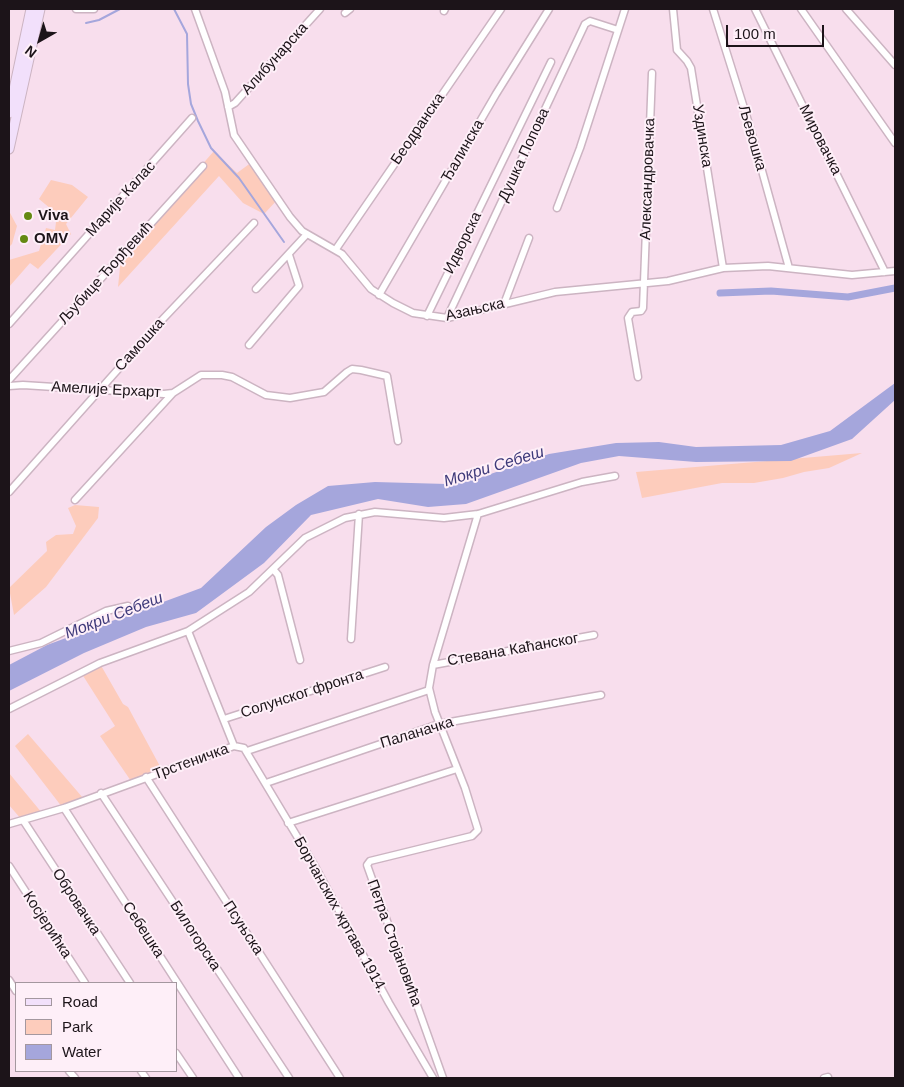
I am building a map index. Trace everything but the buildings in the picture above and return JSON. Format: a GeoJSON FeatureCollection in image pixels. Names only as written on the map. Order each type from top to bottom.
{"type":"FeatureCollection","features":[{"type":"Feature","properties":{"kind":"main road"},"geometry":{"type":"LineString","coordinates":[[9,113],[31,9]]}},
{"type":"Feature","properties":{"kind":"main road"},"geometry":{"type":"LineString","coordinates":[[9,149],[40,9]]}},
{"type":"Feature","properties":{"kind":"street"},"geometry":{"type":"LineString","coordinates":[[76,9],[94,9]]}},
{"type":"Feature","properties":{"kind":"street","name":"Азањска"},"geometry":{"type":"LineString","coordinates":[[195,9],[203,25],[228,107],[232,130],[239,144],[269,184],[295,224],[307,234],[336,249],[363,281],[380,295],[402,308],[427,316],[447,318],[555,292],[644,284],[723,268],[768,266],[840,275],[895,271]]}},
{"type":"Feature","properties":{"kind":"street","name":"Алибунарска"},"geometry":{"type":"LineString","coordinates":[[228,107],[235,103],[320,9]]}},
{"type":"Feature","properties":{"kind":"street","name":"Беодранска"},"geometry":{"type":"LineString","coordinates":[[336,249],[501,9]]}},
{"type":"Feature","properties":{"kind":"street","name":"Ђалинска"},"geometry":{"type":"LineString","coordinates":[[380,295],[496,94],[550,9]]}},
{"type":"Feature","properties":{"kind":"street"},"geometry":{"type":"LineString","coordinates":[[557,208],[580,148],[625,9]]}},
{"type":"Feature","properties":{"kind":"street","name":"Уздинска"},"geometry":{"type":"LineString","coordinates":[[673,9],[677,50],[688,61],[691,68],[723,268]]}},
{"type":"Feature","properties":{"kind":"street","name":"Љевошка"},"geometry":{"type":"LineString","coordinates":[[713,9],[749,124],[789,268]]}},
{"type":"Feature","properties":{"kind":"street","name":"Мировачка"},"geometry":{"type":"LineString","coordinates":[[755,9],[885,272]]}},
{"type":"Feature","properties":{"kind":"street"},"geometry":{"type":"LineString","coordinates":[[801,9],[895,143]]}},
{"type":"Feature","properties":{"kind":"street"},"geometry":{"type":"LineString","coordinates":[[846,9],[895,65]]}},
{"type":"Feature","properties":{"kind":"street","name":"Душка Попова"},"geometry":{"type":"LineString","coordinates":[[447,318],[585,24],[590,21],[618,30]]}},
{"type":"Feature","properties":{"kind":"street","name":"Идворска"},"geometry":{"type":"LineString","coordinates":[[427,316],[551,62]]}},
{"type":"Feature","properties":{"kind":"street","name":"Александровачка"},"geometry":{"type":"LineString","coordinates":[[638,377],[628,318],[632,312],[642,308],[652,73]]}},
{"type":"Feature","properties":{"kind":"street","name":"Марије Калас"},"geometry":{"type":"LineString","coordinates":[[9,324],[192,118]]}},
{"type":"Feature","properties":{"kind":"street","name":"Љубице Ђорђевић"},"geometry":{"type":"LineString","coordinates":[[9,380],[203,166]]}},
{"type":"Feature","properties":{"kind":"street","name":"Самошка"},"geometry":{"type":"LineString","coordinates":[[9,492],[98,391],[254,223]]}},
{"type":"Feature","properties":{"kind":"street"},"geometry":{"type":"LineString","coordinates":[[256,289],[307,234]]}},
{"type":"Feature","properties":{"kind":"street"},"geometry":{"type":"LineString","coordinates":[[504,304],[529,238]]}},
{"type":"Feature","properties":{"kind":"street"},"geometry":{"type":"LineString","coordinates":[[249,345],[299,286],[289,255]]}},
{"type":"Feature","properties":{"kind":"street","name":"Амелије Ерхарт"},"geometry":{"type":"LineString","coordinates":[[9,386],[23,384],[149,394],[173,392],[200,376],[222,375],[232,377],[266,395],[290,398],[324,392],[352,370],[382,374],[387,376],[390,381],[398,441]]}},
{"type":"Feature","properties":{"kind":"street"},"geometry":{"type":"LineString","coordinates":[[75,500],[173,392]]}},
{"type":"Feature","properties":{"kind":"street"},"geometry":{"type":"LineString","coordinates":[[9,709],[100,663],[188,631],[237,601],[305,538],[330,524],[359,514],[375,512],[444,518],[478,514],[582,482],[615,476]]}},
{"type":"Feature","properties":{"kind":"street"},"geometry":{"type":"LineString","coordinates":[[351,639],[359,514]]}},
{"type":"Feature","properties":{"kind":"street","name":"Петра Стојановића"},"geometry":{"type":"LineString","coordinates":[[443,1078],[367,865],[370,861],[475,835],[478,828],[439,724],[429,690],[432,664],[478,514]]}},
{"type":"Feature","properties":{"kind":"street"},"geometry":{"type":"LineString","coordinates":[[273,569],[278,575],[300,660]]}},
{"type":"Feature","properties":{"kind":"street"},"geometry":{"type":"LineString","coordinates":[[9,651],[41,643],[106,611],[128,606]]}},
{"type":"Feature","properties":{"kind":"street","name":"Солунског фронта"},"geometry":{"type":"LineString","coordinates":[[188,631],[224,719],[385,667]]}},
{"type":"Feature","properties":{"kind":"street","name":"Стевана Каћанског"},"geometry":{"type":"LineString","coordinates":[[432,664],[594,635]]}},
{"type":"Feature","properties":{"kind":"street","name":"Трстеничка"},"geometry":{"type":"LineString","coordinates":[[9,824],[64,808],[234,746],[247,751],[429,690]]}},
{"type":"Feature","properties":{"kind":"street","name":"Паланачка"},"geometry":{"type":"LineString","coordinates":[[266,783],[439,724],[601,695]]}},
{"type":"Feature","properties":{"kind":"street"},"geometry":{"type":"LineString","coordinates":[[224,719],[234,746]]}},
{"type":"Feature","properties":{"kind":"street","name":"Борчанских жртава 1914."},"geometry":{"type":"LineString","coordinates":[[247,751],[313,863],[389,1003],[433,1078]]}},
{"type":"Feature","properties":{"kind":"street"},"geometry":{"type":"LineString","coordinates":[[288,823],[457,769]]}},
{"type":"Feature","properties":{"kind":"street","name":"Псуњска"},"geometry":{"type":"LineString","coordinates":[[146,778],[340,1078]]}},
{"type":"Feature","properties":{"kind":"street","name":"Билогорска"},"geometry":{"type":"LineString","coordinates":[[102,793],[289,1078]]}},
{"type":"Feature","properties":{"kind":"street","name":"Себешка"},"geometry":{"type":"LineString","coordinates":[[64,808],[177,982]]}},
{"type":"Feature","properties":{"kind":"street","name":"Обровачка"},"geometry":{"type":"LineString","coordinates":[[23,820],[129,982]]}},
{"type":"Feature","properties":{"kind":"street","name":"Косјерићка"},"geometry":{"type":"LineString","coordinates":[[9,866],[84,982]]}},
{"type":"Feature","properties":{"kind":"street","name":"Себешка"},"geometry":{"type":"LineString","coordinates":[[178,984],[239,1078]]}},
{"type":"Feature","properties":{"kind":"street"},"geometry":{"type":"LineString","coordinates":[[178,1056],[193,1078]]}},
{"type":"Feature","properties":{"kind":"green space"},"geometry":{"type":"Polygon","coordinates":[[[214,151],[237,173],[252,162],[279,198],[264,214],[243,203],[219,176],[118,287],[121,257],[214,151]]]}},
{"type":"Feature","properties":{"kind":"green space"},"geometry":{"type":"Polygon","coordinates":[[[51,180],[72,185],[88,197],[66,224],[71,234],[38,269],[30,263],[9,287],[9,260],[39,251],[46,228],[55,230],[57,214],[39,199],[51,180]]]}},
{"type":"Feature","properties":{"kind":"green space"},"geometry":{"type":"Polygon","coordinates":[[[9,211],[17,226],[12,244],[9,247],[9,211]]]}},
{"type":"Feature","properties":{"kind":"green space"},"geometry":{"type":"Polygon","coordinates":[[[862,453],[829,468],[783,478],[754,483],[722,483],[642,498],[636,472],[862,453]]]}},
{"type":"Feature","properties":{"kind":"green space"},"geometry":{"type":"Polygon","coordinates":[[[75,505],[99,507],[98,518],[46,587],[14,615],[9,588],[47,551],[46,542],[56,535],[73,534],[76,526],[68,508],[75,505]]]}},
{"type":"Feature","properties":{"kind":"green space"},"geometry":{"type":"Polygon","coordinates":[[[99,662],[123,704],[128,707],[162,770],[131,781],[100,736],[115,726],[80,671],[99,662]]]}},
{"type":"Feature","properties":{"kind":"green space"},"geometry":{"type":"Polygon","coordinates":[[[28,734],[83,798],[62,807],[15,746],[28,734]]]}},
{"type":"Feature","properties":{"kind":"green space"},"geometry":{"type":"Polygon","coordinates":[[[9,773],[42,813],[21,819],[9,805],[9,773]]]}},
{"type":"Feature","properties":{"kind":"water"},"geometry":{"type":"Polygon","coordinates":[[[895,383],[895,400],[852,439],[791,461],[696,462],[619,456],[581,463],[466,504],[428,507],[378,499],[311,515],[264,563],[196,613],[146,627],[84,653],[9,691],[9,665],[47,645],[201,588],[266,527],[296,505],[328,486],[375,482],[447,484],[473,480],[549,454],[616,443],[659,442],[696,447],[781,445],[830,431],[895,383]]]}},
{"type":"Feature","properties":{"kind":"waterway"},"geometry":{"type":"LineString","coordinates":[[86,23],[99,20],[120,9]]}},
{"type":"Feature","properties":{"kind":"waterway"},"geometry":{"type":"LineString","coordinates":[[174,9],[187,34],[188,84],[191,104],[198,121],[211,148],[239,178],[284,242]]}},
{"type":"Feature","properties":{"kind":"waterway"},"geometry":{"type":"LineString","coordinates":[[720,293],[771,291],[848,297],[895,288]]}},
{"type":"Feature","properties":{"kind":"place","name":"Viva"},"geometry":{"type":"Point","coordinates":[28,216]}},
{"type":"Feature","properties":{"kind":"place","name":"OMV"},"geometry":{"type":"Point","coordinates":[24,239]}},
{"type":"Feature","properties":{"kind":"water label","name":"Мокри Себеш"},"geometry":{"type":"Point","coordinates":[494,467]}},
{"type":"Feature","properties":{"kind":"water label","name":"Мокри Себеш"},"geometry":{"type":"Point","coordinates":[114,616]}}]}
